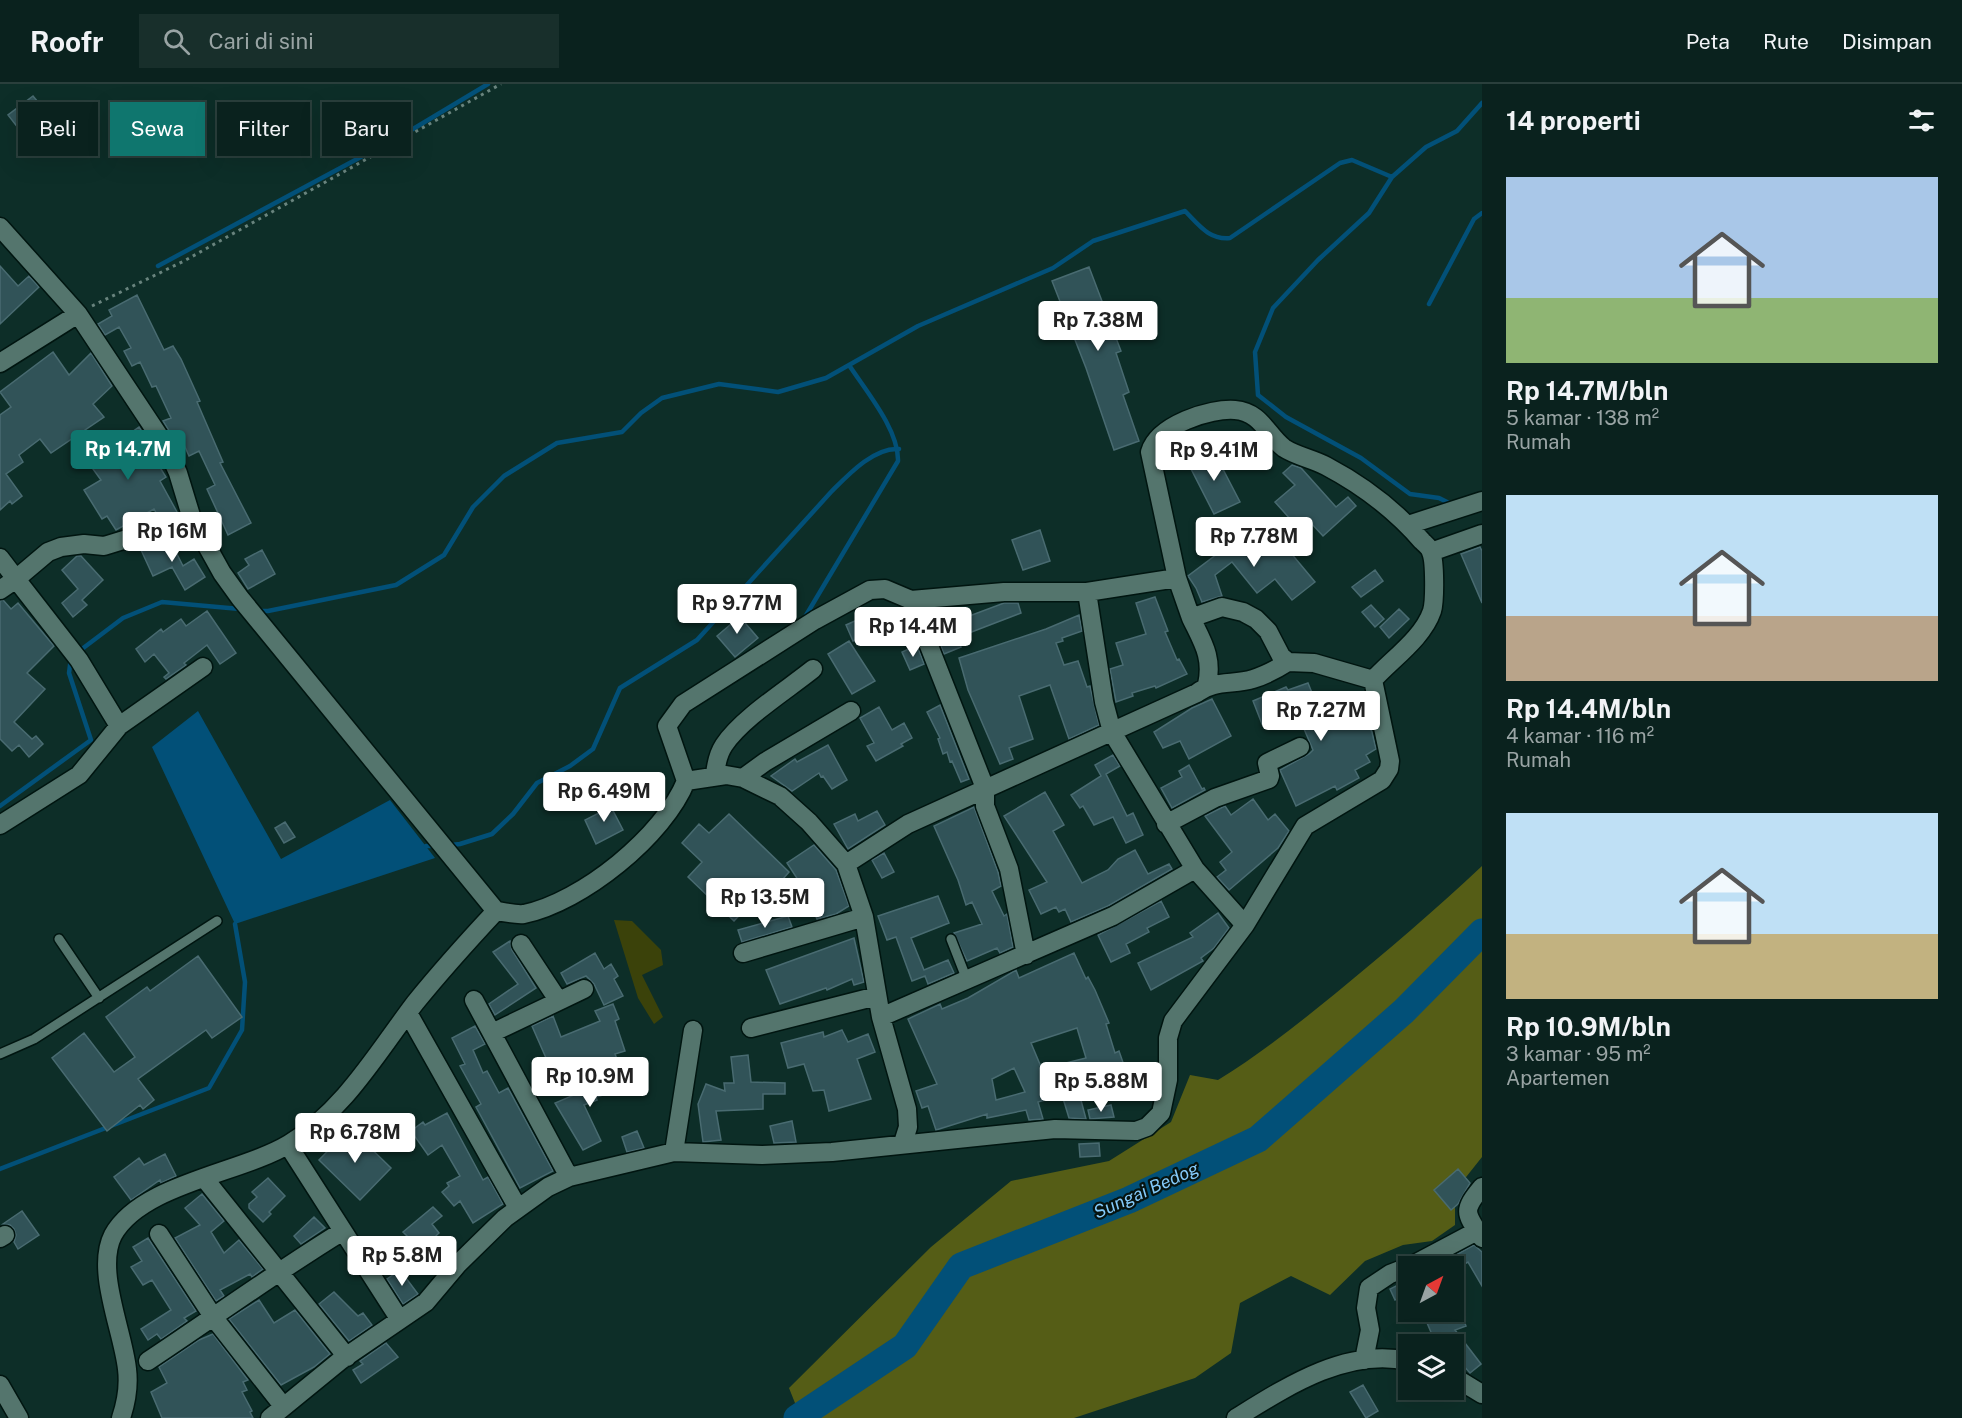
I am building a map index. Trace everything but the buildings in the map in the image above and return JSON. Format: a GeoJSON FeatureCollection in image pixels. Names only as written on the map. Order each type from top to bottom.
{"type":"FeatureCollection","features":[{"type":"Feature","properties":{"kind":"street"},"geometry":{"type":"LineString","coordinates":[[0,227],[78,314],[166,448],[178,472],[192,519],[222,573],[240,598],[496,911],[521,914],[543,908],[577,893],[638,847],[657,828],[676,803],[687,781],[667,726],[683,704],[815,620],[870,590],[885,589],[911,600],[1004,592],[1087,592],[1177,578]]}},
{"type":"Feature","properties":{"kind":"street"},"geometry":{"type":"LineString","coordinates":[[0,363],[78,314]]}},
{"type":"Feature","properties":{"kind":"street"},"geometry":{"type":"LineString","coordinates":[[1207,685],[1209,655],[1191,618],[1177,578],[1150,452],[1152,444],[1172,426],[1207,414],[1235,410],[1252,415],[1263,423],[1286,449],[1325,465],[1363,488],[1408,525],[1431,552],[1434,595],[1432,611],[1415,635],[1373,680]]}},
{"type":"Feature","properties":{"kind":"street"},"geometry":{"type":"LineString","coordinates":[[1408,525],[1482,501]]}},
{"type":"Feature","properties":{"kind":"street"},"geometry":{"type":"LineString","coordinates":[[0,590],[48,552],[72,545],[104,546],[192,519]]}},
{"type":"Feature","properties":{"kind":"street"},"geometry":{"type":"LineString","coordinates":[[1431,552],[1482,534]]}},
{"type":"Feature","properties":{"kind":"street"},"geometry":{"type":"LineString","coordinates":[[0,558],[73,653],[119,726]]}},
{"type":"Feature","properties":{"kind":"street"},"geometry":{"type":"LineString","coordinates":[[1087,592],[1104,702],[1112,732],[1166,824],[1182,844],[1196,869],[1245,925]]}},
{"type":"Feature","properties":{"kind":"street"},"geometry":{"type":"LineString","coordinates":[[911,600],[985,788],[985,806],[1009,869],[1026,955]]}},
{"type":"Feature","properties":{"kind":"street"},"geometry":{"type":"LineString","coordinates":[[1191,618],[1222,608],[1243,612],[1256,619],[1268,631],[1281,656],[1288,662]]}},
{"type":"Feature","properties":{"kind":"street"},"geometry":{"type":"LineString","coordinates":[[846,864],[908,824],[1197,693],[1207,685],[1251,680],[1288,662],[1314,663],[1373,680]]}},
{"type":"Feature","properties":{"kind":"street"},"geometry":{"type":"LineString","coordinates":[[0,825],[79,775],[119,726],[203,667]]}},
{"type":"Feature","properties":{"kind":"street"},"geometry":{"type":"LineString","coordinates":[[715,775],[717,759],[724,745],[737,730],[813,669]]}},
{"type":"Feature","properties":{"kind":"street"},"geometry":{"type":"LineString","coordinates":[[159,1234],[277,1412],[347,1357],[426,1302],[458,1264],[518,1208],[569,1177],[674,1152],[762,1155],[832,1152],[1055,1129],[1136,1131],[1148,1127],[1161,1113],[1164,1103],[1168,1080],[1168,1038],[1173,1021],[1245,925],[1305,826],[1387,775],[1390,761],[1373,680]]}},
{"type":"Feature","properties":{"kind":"street"},"geometry":{"type":"LineString","coordinates":[[743,778],[765,762],[851,711]]}},
{"type":"Feature","properties":{"kind":"street"},"geometry":{"type":"LineString","coordinates":[[1166,824],[1215,798],[1269,779],[1267,764],[1300,747]]}},
{"type":"Feature","properties":{"kind":"street"},"geometry":{"type":"LineString","coordinates":[[687,781],[715,775],[743,778],[780,796],[809,822],[846,864],[864,917],[881,1017],[907,1109],[908,1127],[903,1143]]}},
{"type":"Feature","properties":{"kind":"street"},"geometry":{"type":"LineString","coordinates":[[881,1017],[1113,916],[1196,869]]}},
{"type":"Feature","properties":{"kind":"street"},"geometry":{"type":"LineString","coordinates":[[121,1418],[127,1390],[127,1370],[107,1273],[108,1252],[114,1235],[135,1211],[175,1188],[288,1145],[336,1107],[408,1013],[465,944],[496,911]]}},
{"type":"Feature","properties":{"kind":"street"},"geometry":{"type":"LineString","coordinates":[[743,953],[864,917]]}},
{"type":"Feature","properties":{"kind":"street"},"geometry":{"type":"LineString","coordinates":[[521,944],[558,1000]]}},
{"type":"Feature","properties":{"kind":"street"},"geometry":{"type":"LineString","coordinates":[[492,1033],[584,989]]}},
{"type":"Feature","properties":{"kind":"street"},"geometry":{"type":"LineString","coordinates":[[751,1028],[877,996]]}},
{"type":"Feature","properties":{"kind":"street"},"geometry":{"type":"LineString","coordinates":[[474,1000],[569,1177]]}},
{"type":"Feature","properties":{"kind":"street"},"geometry":{"type":"LineString","coordinates":[[408,1013],[518,1208]]}},
{"type":"Feature","properties":{"kind":"street"},"geometry":{"type":"LineString","coordinates":[[674,1152],[693,1030]]}},
{"type":"Feature","properties":{"kind":"street"},"geometry":{"type":"LineString","coordinates":[[288,1145],[400,1320]]}},
{"type":"Feature","properties":{"kind":"street"},"geometry":{"type":"LineString","coordinates":[[204,1178],[347,1357]]}},
{"type":"Feature","properties":{"kind":"street"},"geometry":{"type":"LineString","coordinates":[[1433,1256],[1480,1235],[1466,1211],[1482,1187]]}},
{"type":"Feature","properties":{"kind":"street"},"geometry":{"type":"LineString","coordinates":[[148,1361],[214,1318],[277,1272],[343,1231]]}},
{"type":"Feature","properties":{"kind":"street"},"geometry":{"type":"LineString","coordinates":[[1365,1360],[1370,1330],[1366,1308],[1369,1288],[1398,1271]]}},
{"type":"Feature","properties":{"kind":"street"},"geometry":{"type":"LineString","coordinates":[[1236,1418],[1329,1369],[1351,1361],[1398,1359]]}},
{"type":"Feature","properties":{"kind":"street"},"geometry":{"type":"LineString","coordinates":[[1464,1383],[1482,1394]]}},
{"type":"Feature","properties":{"kind":"street"},"geometry":{"type":"LineString","coordinates":[[0,1385],[19,1418]]}},
{"type":"Feature","properties":{"kind":"lane"},"geometry":{"type":"LineString","coordinates":[[0,1054],[34,1039],[217,921]]}},
{"type":"Feature","properties":{"kind":"lane"},"geometry":{"type":"LineString","coordinates":[[59,939],[99,998]]}},
{"type":"Feature","properties":{"kind":"lane"},"geometry":{"type":"LineString","coordinates":[[951,939],[967,980]]}},
{"type":"Feature","properties":{"kind":"path"},"geometry":{"type":"LineString","coordinates":[[78,314],[184,261],[501,84]]}},
{"type":"Feature","properties":{"kind":"green space"},"geometry":{"type":"Polygon","coordinates":[[[1482,866],[1482,1157],[1455,1191],[1455,1225],[1432,1241],[1403,1245],[1365,1261],[1330,1295],[1291,1276],[1240,1303],[1231,1353],[1195,1378],[1074,1418],[801,1418],[789,1388],[931,1247],[1011,1181],[1109,1161],[1171,1122],[1190,1075],[1218,1080],[1264,1049],[1373,962],[1482,866]]]}},
{"type":"Feature","properties":{"kind":"green space"},"geometry":{"type":"Polygon","coordinates":[[[614,920],[632,921],[661,950],[663,965],[642,975],[663,1017],[654,1024],[638,998],[614,920]]]}},
{"type":"Feature","properties":{"kind":"water"},"geometry":{"type":"Polygon","coordinates":[[[198,711],[281,859],[390,800],[435,858],[235,924],[152,747],[198,711]]]}},
{"type":"Feature","properties":{"kind":"waterway"},"geometry":{"type":"LineString","coordinates":[[158,266],[413,129],[488,84]]}},
{"type":"Feature","properties":{"kind":"waterway"},"geometry":{"type":"LineString","coordinates":[[259,611],[396,585],[444,555],[473,507],[504,476],[557,443],[622,432],[641,413],[662,398],[719,384],[778,392],[826,378],[918,326],[1053,268],[1093,241],[1185,211],[1210,234],[1230,238],[1340,163],[1352,160],[1392,177],[1426,147],[1457,131],[1482,103]]}},
{"type":"Feature","properties":{"kind":"waterway"},"geometry":{"type":"LineString","coordinates":[[1392,177],[1369,213],[1318,260],[1273,308],[1255,352],[1258,395],[1286,417],[1361,458],[1410,494],[1439,498],[1451,504]]}},
{"type":"Feature","properties":{"kind":"waterway"},"geometry":{"type":"LineString","coordinates":[[1429,304],[1474,219],[1482,213]]}},
{"type":"Feature","properties":{"kind":"waterway"},"geometry":{"type":"LineString","coordinates":[[805,617],[898,461],[897,449],[887,424],[849,365]]}},
{"type":"Feature","properties":{"kind":"waterway"},"geometry":{"type":"LineString","coordinates":[[451,845],[492,834],[513,814],[537,783],[570,766],[593,749],[620,688],[697,640],[845,478],[862,463],[880,452],[899,449]]}},
{"type":"Feature","properties":{"kind":"waterway"},"geometry":{"type":"LineString","coordinates":[[78,652],[123,618],[162,602],[240,609]]}},
{"type":"Feature","properties":{"kind":"waterway"},"geometry":{"type":"LineString","coordinates":[[0,806],[91,740],[69,673],[71,657]]}},
{"type":"Feature","properties":{"kind":"waterway"},"geometry":{"type":"LineString","coordinates":[[426,846],[434,846]]}},
{"type":"Feature","properties":{"kind":"waterway"},"geometry":{"type":"LineString","coordinates":[[0,1169],[209,1088],[242,1030],[245,982],[235,924]]}},
{"type":"Feature","properties":{"kind":"waterway","name":"Sungai Bedog"},"geometry":{"type":"LineString","coordinates":[[797,1418],[905,1346],[961,1266],[1129,1200],[1258,1139],[1404,1011],[1482,932]]}}]}
